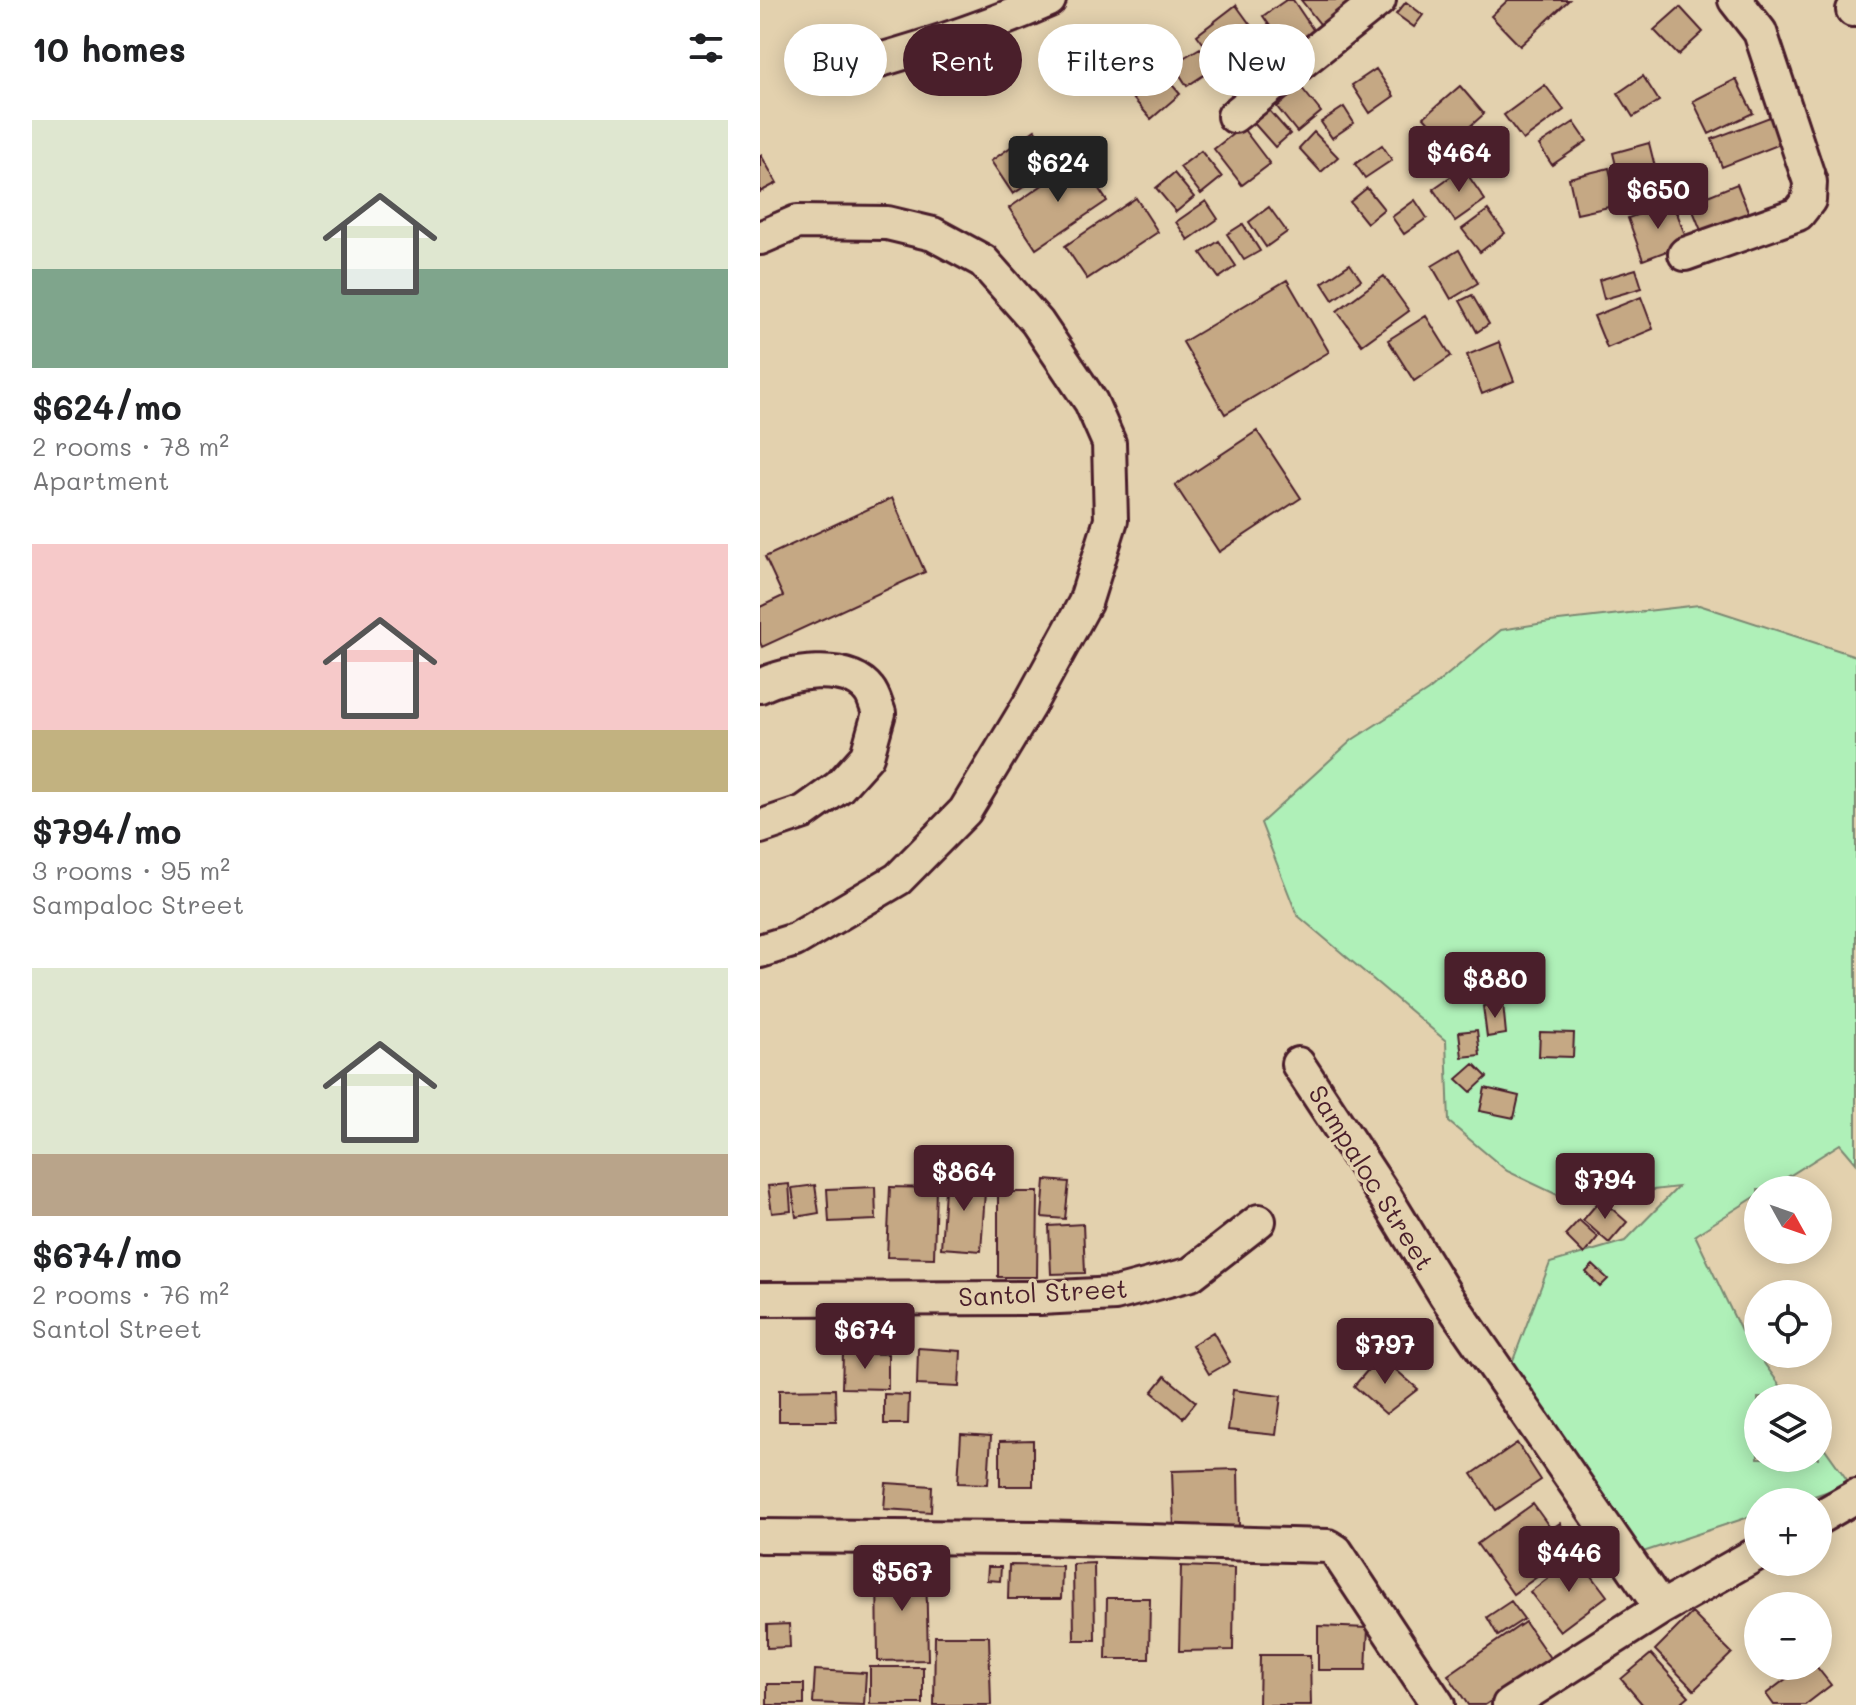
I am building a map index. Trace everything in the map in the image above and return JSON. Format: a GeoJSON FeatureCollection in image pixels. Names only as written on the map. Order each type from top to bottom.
{"type":"FeatureCollection","features":[{"type":"Feature","properties":{"kind":"street"},"geometry":{"type":"LineString","coordinates":[[887,58],[996,23],[1049,0]]}},
{"type":"Feature","properties":{"kind":"street"},"geometry":{"type":"LineString","coordinates":[[1234,116],[1379,0]]}},
{"type":"Feature","properties":{"kind":"street"},"geometry":{"type":"LineString","coordinates":[[1685,254],[1798,214],[1809,200],[1810,182],[1760,32],[1735,0]]}},
{"type":"Feature","properties":{"kind":"street"},"geometry":{"type":"LineString","coordinates":[[760,238],[797,222],[887,223],[933,234],[983,261],[1037,322],[1091,402],[1109,443],[1111,520],[1085,603],[1032,700],[965,811],[898,879],[795,940],[760,951]]}},
{"type":"Feature","properties":{"kind":"street"},"geometry":{"type":"LineString","coordinates":[[760,686],[776,677],[818,672],[852,678],[868,689],[879,713],[867,756],[839,787],[804,812],[760,827]]}},
{"type":"Feature","properties":{"kind":"street","name":"Sampaloc Street"},"geometry":{"type":"LineString","coordinates":[[1298,1064],[1446,1296],[1661,1608]]}},
{"type":"Feature","properties":{"kind":"street","name":"Santol Street"},"geometry":{"type":"LineString","coordinates":[[760,1299],[1040,1298],[1115,1294],[1191,1274],[1259,1221]]}},
{"type":"Feature","properties":{"kind":"street"},"geometry":{"type":"LineString","coordinates":[[1832,1510],[1856,1496]]}},
{"type":"Feature","properties":{"kind":"street"},"geometry":{"type":"LineString","coordinates":[[760,1536],[1039,1538],[1328,1546],[1336,1551],[1438,1705]]}},
{"type":"Feature","properties":{"kind":"street"},"geometry":{"type":"LineString","coordinates":[[1509,1705],[1661,1608],[1744,1561]]}},
{"type":"Feature","properties":{"kind":"green space"},"geometry":{"type":"Polygon","coordinates":[[[1699,605],[1856,656],[1856,1163],[1840,1144],[1789,1176],[1744,1176],[1744,1204],[1695,1235],[1744,1335],[1744,1368],[1768,1368],[1779,1384],[1744,1384],[1744,1472],[1832,1472],[1832,1459],[1850,1484],[1832,1490],[1744,1488],[1744,1519],[1640,1553],[1509,1371],[1550,1263],[1625,1241],[1678,1187],[1568,1200],[1507,1171],[1449,1122],[1446,1041],[1297,915],[1261,823],[1352,740],[1428,691],[1501,630],[1699,605]]]}},
{"type":"Feature","properties":{"kind":"building"},"geometry":{"type":"Polygon","coordinates":[[[1286,0],[1293,0],[1309,24],[1269,24],[1263,16],[1286,0]]]}},
{"type":"Feature","properties":{"kind":"building"},"geometry":{"type":"Polygon","coordinates":[[[1301,0],[1362,0],[1324,29],[1301,0]]]}},
{"type":"Feature","properties":{"kind":"building"},"geometry":{"type":"Polygon","coordinates":[[[1508,0],[1569,0],[1520,46],[1491,16],[1508,0]]]}},
{"type":"Feature","properties":{"kind":"building"},"geometry":{"type":"Polygon","coordinates":[[[1406,2],[1423,15],[1414,27],[1396,14],[1406,2]]]}},
{"type":"Feature","properties":{"kind":"building"},"geometry":{"type":"Polygon","coordinates":[[[1236,5],[1250,24],[1211,24],[1236,5]]]}},
{"type":"Feature","properties":{"kind":"building"},"geometry":{"type":"Polygon","coordinates":[[[1680,7],[1703,32],[1678,55],[1654,30],[1680,7]]]}},
{"type":"Feature","properties":{"kind":"building"},"geometry":{"type":"Polygon","coordinates":[[[1199,49],[1199,78],[1187,86],[1183,80],[1183,58],[1199,49]]]}},
{"type":"Feature","properties":{"kind":"building"},"geometry":{"type":"Polygon","coordinates":[[[1376,69],[1394,96],[1370,113],[1352,85],[1376,69]]]}},
{"type":"Feature","properties":{"kind":"building"},"geometry":{"type":"Polygon","coordinates":[[[1643,76],[1659,101],[1633,117],[1618,93],[1643,76]]]}},
{"type":"Feature","properties":{"kind":"building"},"geometry":{"type":"Polygon","coordinates":[[[1736,79],[1753,113],[1709,134],[1693,101],[1736,79]]]}},
{"type":"Feature","properties":{"kind":"building"},"geometry":{"type":"Polygon","coordinates":[[[1545,85],[1564,110],[1523,140],[1504,115],[1545,85]]]}},
{"type":"Feature","properties":{"kind":"building"},"geometry":{"type":"Polygon","coordinates":[[[1460,86],[1484,114],[1449,145],[1424,117],[1460,86]]]}},
{"type":"Feature","properties":{"kind":"building"},"geometry":{"type":"Polygon","coordinates":[[[1133,96],[1178,96],[1151,119],[1133,96]]]}},
{"type":"Feature","properties":{"kind":"building"},"geometry":{"type":"Polygon","coordinates":[[[1290,96],[1308,96],[1321,112],[1297,132],[1277,107],[1290,96]]]}},
{"type":"Feature","properties":{"kind":"building"},"geometry":{"type":"Polygon","coordinates":[[[1344,107],[1354,123],[1332,138],[1321,122],[1344,107]]]}},
{"type":"Feature","properties":{"kind":"building"},"geometry":{"type":"Polygon","coordinates":[[[1267,108],[1290,134],[1275,147],[1252,121],[1267,108]]]}},
{"type":"Feature","properties":{"kind":"building"},"geometry":{"type":"Polygon","coordinates":[[[1775,115],[1783,143],[1722,167],[1712,139],[1775,115]]]}},
{"type":"Feature","properties":{"kind":"building"},"geometry":{"type":"Polygon","coordinates":[[[1574,122],[1587,141],[1552,165],[1539,145],[1574,122]]]}},
{"type":"Feature","properties":{"kind":"building"},"geometry":{"type":"Polygon","coordinates":[[[1242,127],[1270,164],[1242,185],[1214,149],[1242,127]]]}},
{"type":"Feature","properties":{"kind":"building"},"geometry":{"type":"Polygon","coordinates":[[[1035,130],[1058,164],[1013,194],[991,161],[1035,130]]]}},
{"type":"Feature","properties":{"kind":"building"},"geometry":{"type":"Polygon","coordinates":[[[1314,132],[1338,157],[1321,172],[1299,148],[1314,132]]]}},
{"type":"Feature","properties":{"kind":"building"},"geometry":{"type":"Polygon","coordinates":[[[1649,143],[1658,179],[1673,175],[1677,195],[1626,207],[1613,153],[1649,143]]]}},
{"type":"Feature","properties":{"kind":"building"},"geometry":{"type":"Polygon","coordinates":[[[1382,145],[1392,160],[1365,178],[1355,164],[1382,145]]]}},
{"type":"Feature","properties":{"kind":"building"},"geometry":{"type":"Polygon","coordinates":[[[1201,151],[1222,177],[1201,194],[1180,167],[1201,151]]]}},
{"type":"Feature","properties":{"kind":"building"},"geometry":{"type":"Polygon","coordinates":[[[760,156],[777,183],[760,192],[760,156]]]}},
{"type":"Feature","properties":{"kind":"building"},"geometry":{"type":"Polygon","coordinates":[[[1079,160],[1107,201],[1036,249],[1009,208],[1079,160]]]}},
{"type":"Feature","properties":{"kind":"building"},"geometry":{"type":"Polygon","coordinates":[[[1463,168],[1485,200],[1455,221],[1433,189],[1463,168]]]}},
{"type":"Feature","properties":{"kind":"building"},"geometry":{"type":"Polygon","coordinates":[[[1609,168],[1618,205],[1577,214],[1569,178],[1609,168]]]}},
{"type":"Feature","properties":{"kind":"building"},"geometry":{"type":"Polygon","coordinates":[[[1174,173],[1194,197],[1176,212],[1156,188],[1174,173]]]}},
{"type":"Feature","properties":{"kind":"building"},"geometry":{"type":"Polygon","coordinates":[[[1737,184],[1753,223],[1706,243],[1690,203],[1737,184]]]}},
{"type":"Feature","properties":{"kind":"building"},"geometry":{"type":"Polygon","coordinates":[[[1367,188],[1384,209],[1367,223],[1350,202],[1367,188]]]}},
{"type":"Feature","properties":{"kind":"building"},"geometry":{"type":"Polygon","coordinates":[[[1136,198],[1158,232],[1087,279],[1065,246],[1136,198]]]}},
{"type":"Feature","properties":{"kind":"building"},"geometry":{"type":"Polygon","coordinates":[[[1415,200],[1427,218],[1404,234],[1392,217],[1415,200]]]}},
{"type":"Feature","properties":{"kind":"building"},"geometry":{"type":"Polygon","coordinates":[[[1206,201],[1218,219],[1188,240],[1176,222],[1206,201]]]}},
{"type":"Feature","properties":{"kind":"building"},"geometry":{"type":"Polygon","coordinates":[[[1673,202],[1688,243],[1643,260],[1628,218],[1673,202]]]}},
{"type":"Feature","properties":{"kind":"building"},"geometry":{"type":"Polygon","coordinates":[[[1269,207],[1287,232],[1266,247],[1249,222],[1269,207]]]}},
{"type":"Feature","properties":{"kind":"building"},"geometry":{"type":"Polygon","coordinates":[[[1488,210],[1505,233],[1480,252],[1462,229],[1488,210]]]}},
{"type":"Feature","properties":{"kind":"building"},"geometry":{"type":"Polygon","coordinates":[[[1243,224],[1260,251],[1244,260],[1227,234],[1243,224]]]}},
{"type":"Feature","properties":{"kind":"building"},"geometry":{"type":"Polygon","coordinates":[[[1219,241],[1236,266],[1219,278],[1201,253],[1219,241]]]}},
{"type":"Feature","properties":{"kind":"building"},"geometry":{"type":"Polygon","coordinates":[[[1459,250],[1478,283],[1451,299],[1432,266],[1459,250]]]}},
{"type":"Feature","properties":{"kind":"building"},"geometry":{"type":"Polygon","coordinates":[[[1350,264],[1361,280],[1333,300],[1322,283],[1350,264]]]}},
{"type":"Feature","properties":{"kind":"building"},"geometry":{"type":"Polygon","coordinates":[[[1636,269],[1642,288],[1604,299],[1599,280],[1636,269]]]}},
{"type":"Feature","properties":{"kind":"building"},"geometry":{"type":"Polygon","coordinates":[[[1384,276],[1409,311],[1362,345],[1337,311],[1384,276]]]}},
{"type":"Feature","properties":{"kind":"building"},"geometry":{"type":"Polygon","coordinates":[[[1287,280],[1329,352],[1225,414],[1183,342],[1287,280]]]}},
{"type":"Feature","properties":{"kind":"building"},"geometry":{"type":"Polygon","coordinates":[[[1472,295],[1489,324],[1477,332],[1460,301],[1472,295]]]}},
{"type":"Feature","properties":{"kind":"building"},"geometry":{"type":"Polygon","coordinates":[[[1641,297],[1653,329],[1607,348],[1594,316],[1641,297]]]}},
{"type":"Feature","properties":{"kind":"building"},"geometry":{"type":"Polygon","coordinates":[[[1426,316],[1451,356],[1414,381],[1388,340],[1426,316]]]}},
{"type":"Feature","properties":{"kind":"building"},"geometry":{"type":"Polygon","coordinates":[[[1499,342],[1514,381],[1482,394],[1467,355],[1499,342]]]}},
{"type":"Feature","properties":{"kind":"building"},"geometry":{"type":"Polygon","coordinates":[[[1257,431],[1301,498],[1219,552],[1175,485],[1257,431]]]}},
{"type":"Feature","properties":{"kind":"building"},"geometry":{"type":"Polygon","coordinates":[[[892,498],[925,572],[762,647],[760,607],[783,596],[765,557],[892,498]]]}},
{"type":"Feature","properties":{"kind":"building"},"geometry":{"type":"Polygon","coordinates":[[[1503,1003],[1506,1034],[1487,1037],[1483,1006],[1503,1003]]]}},
{"type":"Feature","properties":{"kind":"building"},"geometry":{"type":"Polygon","coordinates":[[[1477,1030],[1480,1055],[1462,1057],[1459,1032],[1477,1030]]]}},
{"type":"Feature","properties":{"kind":"building"},"geometry":{"type":"Polygon","coordinates":[[[1540,1032],[1574,1033],[1573,1057],[1539,1056],[1540,1032]]]}},
{"type":"Feature","properties":{"kind":"building"},"geometry":{"type":"Polygon","coordinates":[[[1474,1064],[1487,1077],[1471,1092],[1457,1079],[1474,1064]]]}},
{"type":"Feature","properties":{"kind":"building"},"geometry":{"type":"Polygon","coordinates":[[[1485,1088],[1519,1096],[1514,1118],[1480,1111],[1485,1088]]]}},
{"type":"Feature","properties":{"kind":"building"},"geometry":{"type":"Polygon","coordinates":[[[946,1175],[986,1177],[981,1251],[941,1248],[946,1175]]]}},
{"type":"Feature","properties":{"kind":"building"},"geometry":{"type":"Polygon","coordinates":[[[1045,1180],[1069,1182],[1065,1219],[1042,1217],[1045,1180]]]}},
{"type":"Feature","properties":{"kind":"building"},"geometry":{"type":"Polygon","coordinates":[[[789,1184],[791,1211],[772,1213],[768,1186],[789,1184]]]}},
{"type":"Feature","properties":{"kind":"building"},"geometry":{"type":"Polygon","coordinates":[[[815,1185],[819,1213],[796,1217],[792,1188],[815,1185]]]}},
{"type":"Feature","properties":{"kind":"building"},"geometry":{"type":"Polygon","coordinates":[[[875,1187],[876,1220],[829,1222],[827,1189],[875,1187]]]}},
{"type":"Feature","properties":{"kind":"building"},"geometry":{"type":"Polygon","coordinates":[[[890,1187],[936,1188],[934,1258],[887,1257],[890,1187]]]}},
{"type":"Feature","properties":{"kind":"building"},"geometry":{"type":"Polygon","coordinates":[[[998,1192],[1038,1192],[1037,1277],[998,1277],[998,1192]]]}},
{"type":"Feature","properties":{"kind":"building"},"geometry":{"type":"Polygon","coordinates":[[[1601,1199],[1627,1222],[1609,1243],[1583,1220],[1601,1199]]]}},
{"type":"Feature","properties":{"kind":"building"},"geometry":{"type":"Polygon","coordinates":[[[1579,1220],[1598,1237],[1584,1254],[1565,1235],[1579,1220]]]}},
{"type":"Feature","properties":{"kind":"building"},"geometry":{"type":"Polygon","coordinates":[[[1083,1224],[1085,1273],[1051,1274],[1049,1226],[1083,1224]]]}},
{"type":"Feature","properties":{"kind":"building"},"geometry":{"type":"Polygon","coordinates":[[[1593,1265],[1608,1279],[1600,1287],[1586,1272],[1593,1265]]]}},
{"type":"Feature","properties":{"kind":"building"},"geometry":{"type":"Polygon","coordinates":[[[1213,1332],[1230,1362],[1209,1374],[1192,1345],[1213,1332]]]}},
{"type":"Feature","properties":{"kind":"building"},"geometry":{"type":"Polygon","coordinates":[[[918,1348],[961,1351],[959,1387],[917,1385],[918,1348]]]}},
{"type":"Feature","properties":{"kind":"building"},"geometry":{"type":"Polygon","coordinates":[[[843,1353],[888,1354],[888,1389],[842,1388],[843,1353]]]}},
{"type":"Feature","properties":{"kind":"building"},"geometry":{"type":"Polygon","coordinates":[[[1380,1356],[1418,1389],[1386,1414],[1354,1386],[1380,1356]]]}},
{"type":"Feature","properties":{"kind":"building"},"geometry":{"type":"Polygon","coordinates":[[[1165,1376],[1196,1402],[1183,1418],[1152,1392],[1165,1376]]]}},
{"type":"Feature","properties":{"kind":"building"},"geometry":{"type":"Polygon","coordinates":[[[835,1389],[836,1421],[779,1421],[779,1390],[835,1389]]]}},
{"type":"Feature","properties":{"kind":"building"},"geometry":{"type":"Polygon","coordinates":[[[1233,1390],[1281,1396],[1276,1435],[1228,1430],[1233,1390]]]}},
{"type":"Feature","properties":{"kind":"building"},"geometry":{"type":"Polygon","coordinates":[[[884,1394],[909,1395],[908,1424],[884,1424],[884,1394]]]}},
{"type":"Feature","properties":{"kind":"building"},"geometry":{"type":"Polygon","coordinates":[[[961,1434],[991,1436],[988,1484],[958,1483],[961,1434]]]}},
{"type":"Feature","properties":{"kind":"building"},"geometry":{"type":"Polygon","coordinates":[[[1033,1440],[1033,1486],[1000,1486],[1000,1441],[1033,1440]]]}},
{"type":"Feature","properties":{"kind":"building"},"geometry":{"type":"Polygon","coordinates":[[[1517,1443],[1541,1480],[1496,1510],[1472,1474],[1517,1443]]]}},
{"type":"Feature","properties":{"kind":"building"},"geometry":{"type":"Polygon","coordinates":[[[1238,1469],[1239,1526],[1174,1529],[1172,1471],[1238,1469]]]}},
{"type":"Feature","properties":{"kind":"building"},"geometry":{"type":"Polygon","coordinates":[[[886,1483],[932,1486],[931,1512],[884,1509],[886,1483]]]}},
{"type":"Feature","properties":{"kind":"building"},"geometry":{"type":"Polygon","coordinates":[[[1533,1504],[1551,1529],[1560,1523],[1578,1548],[1513,1594],[1477,1544],[1533,1504]]]}},
{"type":"Feature","properties":{"kind":"building"},"geometry":{"type":"Polygon","coordinates":[[[1577,1556],[1607,1596],[1560,1631],[1530,1592],[1577,1556]]]}},
{"type":"Feature","properties":{"kind":"building"},"geometry":{"type":"Polygon","coordinates":[[[1094,1563],[1095,1640],[1074,1640],[1073,1564],[1094,1563]]]}},
{"type":"Feature","properties":{"kind":"building"},"geometry":{"type":"Polygon","coordinates":[[[1009,1565],[1062,1566],[1061,1599],[1008,1599],[1009,1565]]]}},
{"type":"Feature","properties":{"kind":"building"},"geometry":{"type":"Polygon","coordinates":[[[877,1566],[926,1566],[928,1660],[878,1661],[877,1566]]]}},
{"type":"Feature","properties":{"kind":"building"},"geometry":{"type":"Polygon","coordinates":[[[1181,1566],[1234,1568],[1233,1650],[1179,1651],[1181,1566]]]}},
{"type":"Feature","properties":{"kind":"building"},"geometry":{"type":"Polygon","coordinates":[[[988,1567],[1001,1567],[1000,1581],[987,1580],[988,1567]]]}},
{"type":"Feature","properties":{"kind":"building"},"geometry":{"type":"Polygon","coordinates":[[[1107,1598],[1150,1598],[1149,1659],[1106,1659],[1107,1598]]]}},
{"type":"Feature","properties":{"kind":"building"},"geometry":{"type":"Polygon","coordinates":[[[1511,1601],[1524,1619],[1498,1636],[1487,1617],[1511,1601]]]}},
{"type":"Feature","properties":{"kind":"building"},"geometry":{"type":"Polygon","coordinates":[[[1692,1613],[1732,1653],[1694,1690],[1655,1650],[1692,1613]]]}},
{"type":"Feature","properties":{"kind":"building"},"geometry":{"type":"Polygon","coordinates":[[[1525,1622],[1552,1661],[1485,1705],[1468,1705],[1448,1675],[1525,1622]]]}},
{"type":"Feature","properties":{"kind":"building"},"geometry":{"type":"Polygon","coordinates":[[[789,1624],[790,1647],[767,1648],[767,1625],[789,1624]]]}},
{"type":"Feature","properties":{"kind":"building"},"geometry":{"type":"Polygon","coordinates":[[[1318,1626],[1368,1628],[1366,1670],[1318,1670],[1318,1626]]]}},
{"type":"Feature","properties":{"kind":"building"},"geometry":{"type":"Polygon","coordinates":[[[935,1636],[989,1636],[991,1705],[934,1705],[935,1636]]]}},
{"type":"Feature","properties":{"kind":"building"},"geometry":{"type":"Polygon","coordinates":[[[1651,1654],[1689,1696],[1678,1705],[1643,1705],[1621,1679],[1651,1654]]]}},
{"type":"Feature","properties":{"kind":"building"},"geometry":{"type":"Polygon","coordinates":[[[1260,1655],[1310,1655],[1311,1705],[1259,1705],[1260,1655]]]}},
{"type":"Feature","properties":{"kind":"building"},"geometry":{"type":"Polygon","coordinates":[[[870,1667],[923,1667],[923,1704],[870,1704],[870,1667]]]}},
{"type":"Feature","properties":{"kind":"building"},"geometry":{"type":"Polygon","coordinates":[[[815,1670],[866,1673],[864,1705],[813,1703],[815,1670]]]}},
{"type":"Feature","properties":{"kind":"building"},"geometry":{"type":"Polygon","coordinates":[[[1784,1680],[1827,1680],[1831,1685],[1805,1705],[1774,1705],[1766,1694],[1784,1680]]]}},
{"type":"Feature","properties":{"kind":"building"},"geometry":{"type":"Polygon","coordinates":[[[767,1684],[804,1684],[804,1705],[767,1705],[767,1684]]]}}]}
